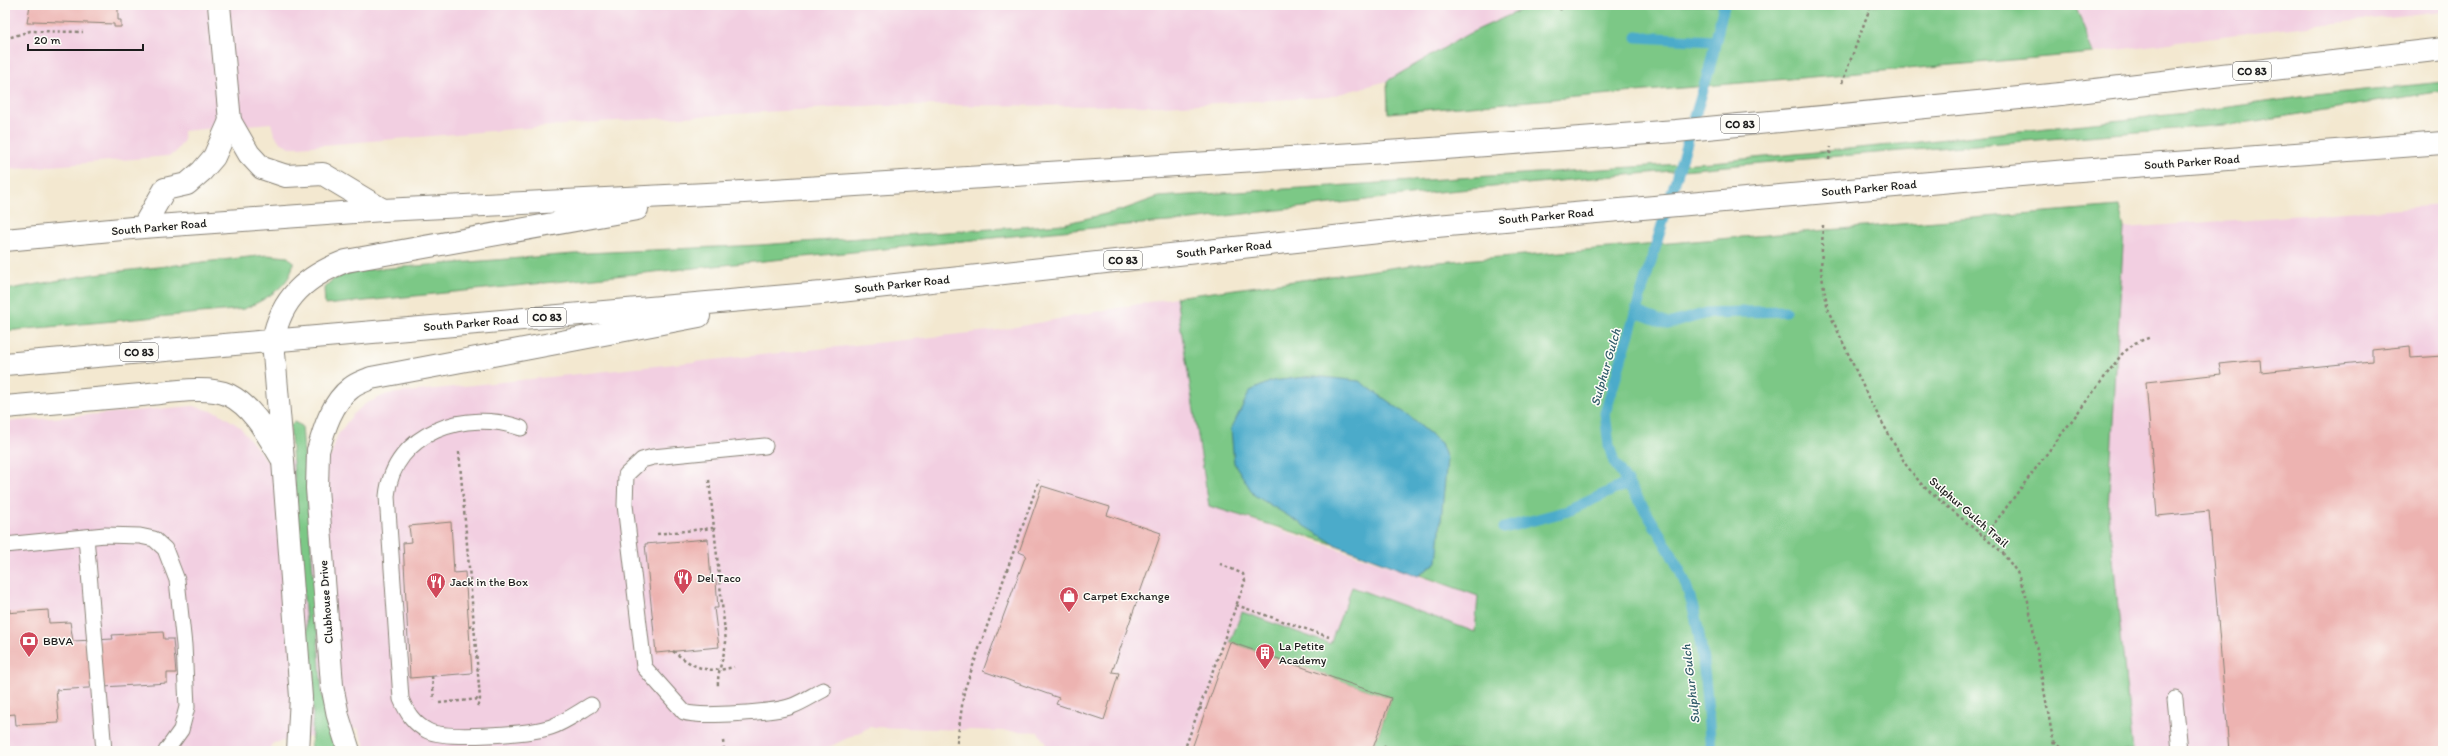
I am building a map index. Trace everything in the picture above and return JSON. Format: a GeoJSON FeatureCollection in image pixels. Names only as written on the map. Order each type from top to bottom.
{"type":"FeatureCollection","features":[{"type":"Feature","properties":{"kind":"main road"},"geometry":{"type":"LineString","coordinates":[[219,5],[230,121],[249,154],[262,168],[286,176],[323,174],[383,210]]}},
{"type":"Feature","properties":{"kind":"main road","name":"South Parker Road"},"geometry":{"type":"LineString","coordinates":[[5,240],[144,227],[383,210],[727,193],[1418,150],[1676,131],[2061,94],[2443,49]]}},
{"type":"Feature","properties":{"kind":"main road"},"geometry":{"type":"LineString","coordinates":[[144,227],[165,189],[187,184],[214,157],[230,121]]}},
{"type":"Feature","properties":{"kind":"main road","name":"South Parker Road"},"geometry":{"type":"LineString","coordinates":[[5,364],[822,293],[1425,227],[2067,171],[2443,143]]}},
{"type":"Feature","properties":{"kind":"main road"},"geometry":{"type":"LineString","coordinates":[[298,751],[301,697],[273,340],[276,325],[293,296],[313,277],[346,261],[727,193]]}},
{"type":"Feature","properties":{"kind":"main road","name":"Clubhouse Drive"},"geometry":{"type":"LineString","coordinates":[[349,751],[338,716],[332,685],[318,488],[318,451],[325,427],[336,406],[351,388],[371,378],[822,293]]}},
{"type":"Feature","properties":{"kind":"main road"},"geometry":{"type":"LineString","coordinates":[[5,407],[159,394],[207,391],[218,392],[228,395],[251,411],[283,461]]}},
{"type":"Feature","properties":{"kind":"lane"},"geometry":{"type":"LineString","coordinates":[[521,428],[495,420],[440,427],[414,442],[402,455],[391,475],[387,496],[401,699],[407,714],[420,727],[434,734],[456,735],[527,732],[552,726],[591,704]]}},
{"type":"Feature","properties":{"kind":"lane"},"geometry":{"type":"LineString","coordinates":[[765,446],[653,457],[642,460],[626,475],[625,500],[644,667],[684,712],[692,715],[720,714],[791,707],[823,690]]}},
{"type":"Feature","properties":{"kind":"lane"},"geometry":{"type":"LineString","coordinates":[[5,545],[105,535],[140,536],[154,539],[165,549],[177,580],[184,645],[187,707],[182,730],[166,751]]}},
{"type":"Feature","properties":{"kind":"lane"},"geometry":{"type":"LineString","coordinates":[[86,537],[104,751]]}},
{"type":"Feature","properties":{"kind":"lane"},"geometry":{"type":"LineString","coordinates":[[2174,698],[2180,751]]}},
{"type":"Feature","properties":{"kind":"path"},"geometry":{"type":"LineString","coordinates":[[1560,10],[1562,5]]}},
{"type":"Feature","properties":{"kind":"path"},"geometry":{"type":"LineString","coordinates":[[5,40],[30,31],[83,32]]}},
{"type":"Feature","properties":{"kind":"path"},"geometry":{"type":"LineString","coordinates":[[1984,537],[2122,354],[2135,343],[2151,337]]}},
{"type":"Feature","properties":{"kind":"path","name":"Sulphur Gulch Trail"},"geometry":{"type":"LineString","coordinates":[[1854,369],[1906,465],[1923,486],[2002,552],[2018,572],[2028,600],[2055,751]]}},
{"type":"Feature","properties":{"kind":"path"},"geometry":{"type":"LineString","coordinates":[[459,448],[480,699],[476,711]]}},
{"type":"Feature","properties":{"kind":"path"},"geometry":{"type":"LineString","coordinates":[[708,476],[726,642],[724,658],[718,671],[719,695]]}},
{"type":"Feature","properties":{"kind":"path"},"geometry":{"type":"LineString","coordinates":[[958,743],[964,691],[1039,480]]}},
{"type":"Feature","properties":{"kind":"path"},"geometry":{"type":"LineString","coordinates":[[656,534],[714,528]]}},
{"type":"Feature","properties":{"kind":"path"},"geometry":{"type":"LineString","coordinates":[[1184,751],[1244,581],[1244,574],[1218,563]]}},
{"type":"Feature","properties":{"kind":"path"},"geometry":{"type":"LineString","coordinates":[[1236,606],[1329,637]]}},
{"type":"Feature","properties":{"kind":"path"},"geometry":{"type":"LineString","coordinates":[[5,607],[9,607],[9,613]]}},
{"type":"Feature","properties":{"kind":"path"},"geometry":{"type":"LineString","coordinates":[[469,626],[474,625]]}},
{"type":"Feature","properties":{"kind":"path"},"geometry":{"type":"LineString","coordinates":[[673,651],[692,666],[718,671],[734,667]]}},
{"type":"Feature","properties":{"kind":"path"},"geometry":{"type":"LineString","coordinates":[[432,676],[434,704]]}},
{"type":"Feature","properties":{"kind":"path"},"geometry":{"type":"LineString","coordinates":[[429,704],[480,699]]}},
{"type":"Feature","properties":{"kind":"path"},"geometry":{"type":"LineString","coordinates":[[1199,708],[1206,710]]}},
{"type":"Feature","properties":{"kind":"path"},"geometry":{"type":"LineString","coordinates":[[2054,741],[2066,751]]}},
{"type":"Feature","properties":{"kind":"shaded area"},"geometry":{"type":"Polygon","coordinates":[[[5,5],[1532,5],[1468,34],[1387,81],[1328,97],[1161,106],[881,105],[600,122],[299,147],[290,147],[280,142],[274,134],[271,123],[183,131],[184,140],[175,153],[168,156],[5,170],[5,5]]]}},
{"type":"Feature","properties":{"kind":"shaded area"},"geometry":{"type":"Polygon","coordinates":[[[2075,5],[2443,5],[2443,11],[2245,33],[2094,53],[2075,5]]]}},
{"type":"Feature","properties":{"kind":"shaded area"},"geometry":{"type":"Polygon","coordinates":[[[2443,205],[2443,751],[2133,751],[2108,510],[2124,228],[2443,205]]]}},
{"type":"Feature","properties":{"kind":"shaded area"},"geometry":{"type":"Polygon","coordinates":[[[1176,297],[1210,506],[1478,596],[1461,751],[1050,751],[1038,732],[870,727],[821,751],[367,751],[358,728],[273,743],[270,751],[5,751],[5,422],[193,406],[219,413],[240,427],[268,462],[331,456],[337,436],[353,414],[365,404],[387,394],[999,330],[1176,297]]]}},
{"type":"Feature","properties":{"kind":"green space"},"geometry":{"type":"Polygon","coordinates":[[[1532,5],[2075,5],[2094,53],[1388,113],[1387,81],[1468,34],[1532,5]]]}},
{"type":"Feature","properties":{"kind":"green space"},"geometry":{"type":"Polygon","coordinates":[[[2443,82],[2443,91],[2237,124],[1839,156],[1437,192],[1182,221],[1113,226],[325,305],[324,288],[328,284],[342,276],[364,270],[587,253],[759,245],[1063,224],[1122,210],[1158,197],[1712,162],[1900,144],[2185,113],[2316,95],[2443,82]]]}},
{"type":"Feature","properties":{"kind":"green space"},"geometry":{"type":"Polygon","coordinates":[[[2119,206],[2124,228],[2108,510],[2133,751],[1372,751],[1391,698],[1230,642],[1242,612],[1330,644],[1352,587],[1475,632],[1478,596],[1336,545],[1209,506],[1176,297],[1427,263],[2119,206]]]}},
{"type":"Feature","properties":{"kind":"green space"},"geometry":{"type":"Polygon","coordinates":[[[267,255],[288,257],[293,262],[292,271],[288,278],[275,292],[244,309],[5,331],[5,290],[94,274],[267,255]]]}},
{"type":"Feature","properties":{"kind":"green space"},"geometry":{"type":"Polygon","coordinates":[[[294,422],[302,426],[322,693],[336,751],[311,751],[313,709],[290,426],[294,422]]]}},
{"type":"Feature","properties":{"kind":"water"},"geometry":{"type":"Polygon","coordinates":[[[1314,376],[1359,381],[1405,413],[1441,443],[1447,459],[1437,562],[1418,576],[1336,545],[1254,495],[1234,463],[1231,429],[1250,391],[1272,381],[1314,376]]]}},
{"type":"Feature","properties":{"kind":"building"},"geometry":{"type":"Polygon","coordinates":[[[30,5],[118,5],[118,20],[121,20],[121,27],[114,27],[114,24],[33,21],[33,23],[27,23],[30,5]]]}},
{"type":"Feature","properties":{"kind":"building"},"geometry":{"type":"Polygon","coordinates":[[[2410,346],[2411,358],[2443,356],[2443,751],[2229,751],[2209,511],[2157,516],[2146,382],[2221,374],[2219,364],[2260,360],[2261,372],[2372,361],[2372,350],[2410,346]]]}},
{"type":"Feature","properties":{"kind":"building","name":"Carpet Exchange"},"geometry":{"type":"Polygon","coordinates":[[[1042,486],[1110,507],[1107,515],[1161,533],[1112,672],[1119,673],[1104,720],[1056,704],[1059,698],[983,671],[1026,555],[1019,552],[1042,486]]]}},
{"type":"Feature","properties":{"kind":"building","name":"Jack in the Box"},"geometry":{"type":"Polygon","coordinates":[[[451,522],[454,573],[465,572],[472,673],[410,678],[403,543],[411,542],[409,526],[451,522]]]}},
{"type":"Feature","properties":{"kind":"building","name":"Del Taco"},"geometry":{"type":"Polygon","coordinates":[[[708,539],[711,581],[716,581],[718,608],[714,608],[719,647],[656,653],[645,544],[708,539]]]}},
{"type":"Feature","properties":{"kind":"building"},"geometry":{"type":"Polygon","coordinates":[[[48,610],[49,623],[70,622],[73,641],[113,639],[112,635],[163,632],[164,639],[173,639],[176,673],[167,673],[167,683],[56,690],[59,723],[16,725],[15,714],[5,715],[5,613],[48,610]]]}},
{"type":"Feature","properties":{"kind":"building","name":"La Petite Academy"},"geometry":{"type":"Polygon","coordinates":[[[1230,642],[1391,698],[1372,751],[1191,751],[1230,642]]]}},
{"type":"Feature","properties":{"kind":"building"},"geometry":{"type":"Polygon","coordinates":[[[1384,746],[1397,751],[1382,751],[1384,746]]]}},
{"type":"Feature","properties":{"kind":"waterway","name":"Sulphur Gulch"},"geometry":{"type":"LineString","coordinates":[[1711,751],[1702,655],[1693,606],[1676,563],[1662,537],[1614,462],[1609,446],[1605,413],[1709,70],[1724,5]]}},
{"type":"Feature","properties":{"kind":"waterway"},"geometry":{"type":"LineString","coordinates":[[1637,37],[1715,41]]}},
{"type":"Feature","properties":{"kind":"waterway"},"geometry":{"type":"LineString","coordinates":[[1636,312],[1668,324],[1707,313],[1785,311]]}},
{"type":"Feature","properties":{"kind":"waterway"},"geometry":{"type":"LineString","coordinates":[[1504,528],[1568,511],[1628,483]]}},
{"type":"Feature","properties":{"kind":"place","name":"Del Taco"},"geometry":{"type":"Point","coordinates":[683,595]}},
{"type":"Feature","properties":{"kind":"place","name":"Jack in the Box"},"geometry":{"type":"Point","coordinates":[436,599]}},
{"type":"Feature","properties":{"kind":"place","name":"Carpet Exchange"},"geometry":{"type":"Point","coordinates":[1069,613]}},
{"type":"Feature","properties":{"kind":"place","name":"BBVA"},"geometry":{"type":"Point","coordinates":[29,658]}},
{"type":"Feature","properties":{"kind":"place","name":"La Petite Academy"},"geometry":{"type":"Point","coordinates":[1265,670]}}]}
